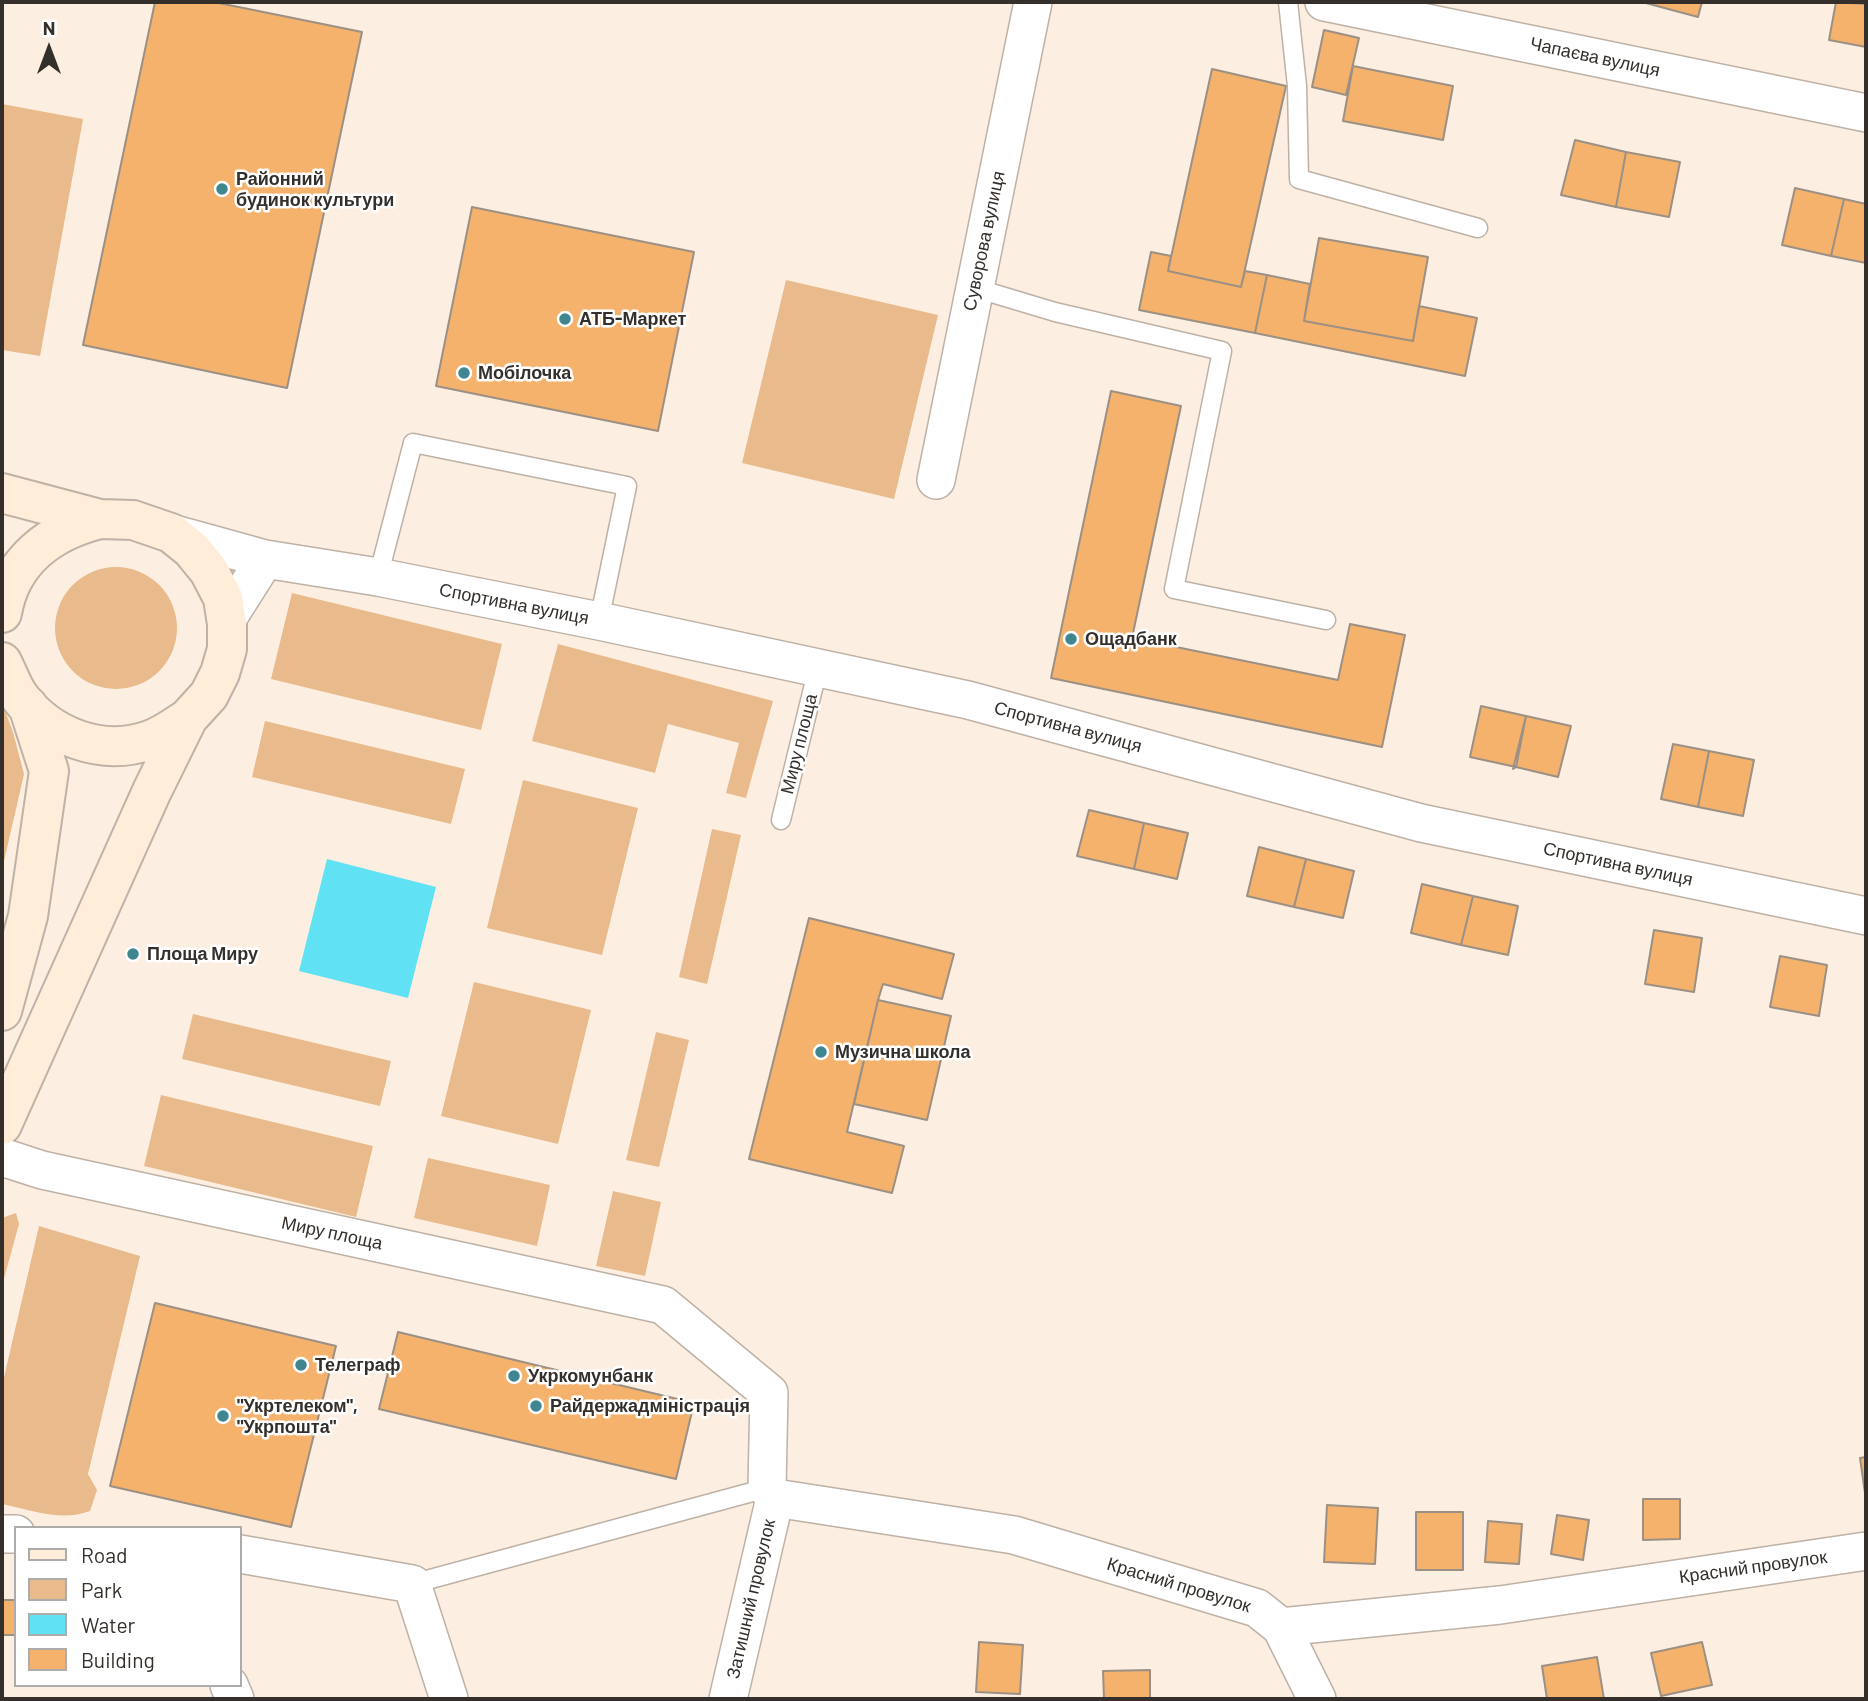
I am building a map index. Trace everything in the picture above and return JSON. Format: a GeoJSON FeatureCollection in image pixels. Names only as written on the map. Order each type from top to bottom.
{"type":"FeatureCollection","features":[{"type":"Feature","properties":{"kind":"street","name":"Суворова вулиця"},"geometry":{"type":"LineString","coordinates":[[936,480],[1033,2]]}},
{"type":"Feature","properties":{"kind":"street","name":"Чапаєва вулиця"},"geometry":{"type":"LineString","coordinates":[[1324,2],[1866,113]]}},
{"type":"Feature","properties":{"kind":"street"},"geometry":{"type":"LineString","coordinates":[[2,493],[100,519],[133,520],[171,533],[191,549],[209,570],[223,598],[226,619],[226,649],[220,673],[209,695],[188,718],[148,741],[120,746],[99,746],[57,732],[39,718],[18,694],[2,659]]}},
{"type":"Feature","properties":{"kind":"street"},"geometry":{"type":"LineString","coordinates":[[2,613],[4,598],[13,576],[25,559],[56,535],[75,525],[100,519]]}},
{"type":"Feature","properties":{"kind":"street","name":"Спортивна вулиця"},"geometry":{"type":"LineString","coordinates":[[171,533],[265,559],[379,577],[599,621],[968,700],[1421,823],[1866,916]]}},
{"type":"Feature","properties":{"kind":"street"},"geometry":{"type":"LineString","coordinates":[[226,619],[265,559]]}},
{"type":"Feature","properties":{"kind":"street"},"geometry":{"type":"LineString","coordinates":[[2,1011],[28,916],[49,771],[28,706]]}},
{"type":"Feature","properties":{"kind":"street"},"geometry":{"type":"LineString","coordinates":[[2,1125],[146,804],[188,718]]}},
{"type":"Feature","properties":{"kind":"street","name":"Миру площа"},"geometry":{"type":"LineString","coordinates":[[2,1157],[42,1170],[663,1305],[769,1393],[771,1493]]}},
{"type":"Feature","properties":{"kind":"street","name":"Красний провулок"},"geometry":{"type":"LineString","coordinates":[[771,1493],[1014,1535],[1257,1608],[1281,1627],[1500,1605],[1866,1551]]}},
{"type":"Feature","properties":{"kind":"street","name":"Затишний провулок"},"geometry":{"type":"LineString","coordinates":[[728,1699],[771,1493]]}},
{"type":"Feature","properties":{"kind":"street"},"geometry":{"type":"LineString","coordinates":[[242,1554],[412,1584],[449,1699]]}},
{"type":"Feature","properties":{"kind":"street"},"geometry":{"type":"LineString","coordinates":[[1281,1627],[1317,1699]]}},
{"type":"Feature","properties":{"kind":"lane"},"geometry":{"type":"LineString","coordinates":[[1288,2],[1297,86],[1299,179],[1478,228]]}},
{"type":"Feature","properties":{"kind":"lane"},"geometry":{"type":"LineString","coordinates":[[975,288],[1055,312],[1222,351],[1174,589],[1326,620]]}},
{"type":"Feature","properties":{"kind":"lane"},"geometry":{"type":"LineString","coordinates":[[379,577],[413,443],[627,486],[599,621]]}},
{"type":"Feature","properties":{"kind":"lane","name":"Миру площа"},"geometry":{"type":"LineString","coordinates":[[781,820],[818,668]]}},
{"type":"Feature","properties":{"kind":"lane"},"geometry":{"type":"LineString","coordinates":[[412,1584],[771,1493]]}},
{"type":"Feature","properties":{"kind":"green space"},"geometry":{"type":"Polygon","coordinates":[[[2,104],[83,119],[40,356],[2,350],[2,104]]]}},
{"type":"Feature","properties":{"kind":"green space"},"geometry":{"type":"Polygon","coordinates":[[[786,280],[938,315],[894,499],[742,463],[786,280]]]}},
{"type":"Feature","properties":{"kind":"green space"},"geometry":{"type":"Polygon","coordinates":[[[116,567],[139,572],[159,585],[172,605],[177,628],[172,651],[159,671],[139,684],[116,689],[93,684],[73,671],[60,651],[55,628],[60,605],[73,585],[93,572],[116,567]]]}},
{"type":"Feature","properties":{"kind":"green space"},"geometry":{"type":"Polygon","coordinates":[[[292,593],[502,644],[481,730],[271,679],[292,593]]]}},
{"type":"Feature","properties":{"kind":"green space"},"geometry":{"type":"Polygon","coordinates":[[[558,644],[773,701],[746,798],[726,793],[739,743],[668,724],[655,773],[532,741],[558,644]]]}},
{"type":"Feature","properties":{"kind":"green space"},"geometry":{"type":"Polygon","coordinates":[[[2,703],[24,774],[2,870],[2,703]]]}},
{"type":"Feature","properties":{"kind":"green space"},"geometry":{"type":"Polygon","coordinates":[[[265,721],[465,769],[451,824],[252,777],[265,721]]]}},
{"type":"Feature","properties":{"kind":"green space"},"geometry":{"type":"Polygon","coordinates":[[[523,780],[638,808],[602,955],[487,928],[523,780]]]}},
{"type":"Feature","properties":{"kind":"green space"},"geometry":{"type":"Polygon","coordinates":[[[712,829],[741,835],[707,984],[679,977],[712,829]]]}},
{"type":"Feature","properties":{"kind":"green space"},"geometry":{"type":"Polygon","coordinates":[[[474,982],[591,1010],[558,1144],[441,1116],[474,982]]]}},
{"type":"Feature","properties":{"kind":"green space"},"geometry":{"type":"Polygon","coordinates":[[[193,1014],[391,1061],[380,1106],[182,1059],[193,1014]]]}},
{"type":"Feature","properties":{"kind":"green space"},"geometry":{"type":"Polygon","coordinates":[[[656,1032],[689,1040],[659,1167],[626,1160],[656,1032]]]}},
{"type":"Feature","properties":{"kind":"green space"},"geometry":{"type":"Polygon","coordinates":[[[161,1095],[373,1146],[356,1217],[144,1166],[161,1095]]]}},
{"type":"Feature","properties":{"kind":"green space"},"geometry":{"type":"Polygon","coordinates":[[[428,1158],[550,1185],[537,1246],[414,1218],[428,1158]]]}},
{"type":"Feature","properties":{"kind":"green space"},"geometry":{"type":"Polygon","coordinates":[[[613,1191],[661,1202],[645,1276],[596,1266],[613,1191]]]}},
{"type":"Feature","properties":{"kind":"green space"},"geometry":{"type":"Polygon","coordinates":[[[16,1213],[19,1224],[2,1286],[2,1218],[16,1213]]]}},
{"type":"Feature","properties":{"kind":"green space"},"geometry":{"type":"Polygon","coordinates":[[[39,1226],[140,1256],[88,1474],[97,1490],[90,1511],[79,1514],[46,1514],[2,1504],[2,1386],[39,1226]]]}},
{"type":"Feature","properties":{"kind":"water"},"geometry":{"type":"Polygon","coordinates":[[[327,859],[436,887],[408,998],[299,971],[327,859]]]}},
{"type":"Feature","properties":{"kind":"building","name":"Районний будинок культури"},"geometry":{"type":"Polygon","coordinates":[[[155,2],[214,2],[362,32],[287,388],[83,345],[155,2]]]}},
{"type":"Feature","properties":{"kind":"building"},"geometry":{"type":"Polygon","coordinates":[[[1642,2],[1702,2],[1698,17],[1642,2]]]}},
{"type":"Feature","properties":{"kind":"building"},"geometry":{"type":"Polygon","coordinates":[[[1836,2],[1866,4],[1866,47],[1829,40],[1836,2]]]}},
{"type":"Feature","properties":{"kind":"building"},"geometry":{"type":"Polygon","coordinates":[[[1324,30],[1359,38],[1346,95],[1312,87],[1324,30]]]}},
{"type":"Feature","properties":{"kind":"building"},"geometry":{"type":"Polygon","coordinates":[[[1353,66],[1453,86],[1443,140],[1343,121],[1353,66]]]}},
{"type":"Feature","properties":{"kind":"building"},"geometry":{"type":"Polygon","coordinates":[[[1212,69],[1286,86],[1241,287],[1168,271],[1212,69]]]}},
{"type":"Feature","properties":{"kind":"building"},"geometry":{"type":"Polygon","coordinates":[[[1575,140],[1626,152],[1616,207],[1561,195],[1575,140]]]}},
{"type":"Feature","properties":{"kind":"building"},"geometry":{"type":"Polygon","coordinates":[[[1626,152],[1680,162],[1669,217],[1616,207],[1626,152]]]}},
{"type":"Feature","properties":{"kind":"building"},"geometry":{"type":"Polygon","coordinates":[[[1795,188],[1844,199],[1831,256],[1782,245],[1795,188]]]}},
{"type":"Feature","properties":{"kind":"building"},"geometry":{"type":"Polygon","coordinates":[[[1844,199],[1866,204],[1866,263],[1831,256],[1844,199]]]}},
{"type":"Feature","properties":{"kind":"building","name":"АТБ-Маркет"},"geometry":{"type":"Polygon","coordinates":[[[472,207],[694,252],[658,431],[436,386],[472,207]]]}},
{"type":"Feature","properties":{"kind":"building"},"geometry":{"type":"Polygon","coordinates":[[[1319,238],[1428,257],[1413,341],[1304,321],[1319,238]]]}},
{"type":"Feature","properties":{"kind":"building"},"geometry":{"type":"Polygon","coordinates":[[[1151,252],[1171,256],[1168,271],[1241,287],[1245,271],[1267,275],[1255,333],[1139,310],[1151,252]]]}},
{"type":"Feature","properties":{"kind":"building"},"geometry":{"type":"Polygon","coordinates":[[[1267,275],[1310,284],[1304,321],[1413,341],[1419,306],[1477,318],[1465,376],[1255,333],[1267,275]]]}},
{"type":"Feature","properties":{"kind":"building"},"geometry":{"type":"Polygon","coordinates":[[[1111,391],[1181,406],[1132,638],[1338,680],[1350,624],[1405,635],[1382,747],[1051,678],[1111,391]]]}},
{"type":"Feature","properties":{"kind":"building"},"geometry":{"type":"Polygon","coordinates":[[[1481,706],[1526,716],[1516,767],[1470,757],[1481,706]]]}},
{"type":"Feature","properties":{"kind":"building"},"geometry":{"type":"Polygon","coordinates":[[[1526,716],[1571,726],[1558,777],[1516,767],[1513,769],[1526,716]]]}},
{"type":"Feature","properties":{"kind":"building"},"geometry":{"type":"Polygon","coordinates":[[[1673,744],[1709,751],[1698,807],[1661,799],[1673,744]]]}},
{"type":"Feature","properties":{"kind":"building"},"geometry":{"type":"Polygon","coordinates":[[[1709,751],[1754,760],[1743,816],[1698,807],[1709,751]]]}},
{"type":"Feature","properties":{"kind":"building"},"geometry":{"type":"Polygon","coordinates":[[[1089,810],[1144,823],[1134,869],[1077,856],[1089,810]]]}},
{"type":"Feature","properties":{"kind":"building"},"geometry":{"type":"Polygon","coordinates":[[[1144,823],[1188,833],[1177,879],[1134,869],[1144,823]]]}},
{"type":"Feature","properties":{"kind":"building"},"geometry":{"type":"Polygon","coordinates":[[[1259,847],[1306,859],[1294,907],[1247,896],[1259,847]]]}},
{"type":"Feature","properties":{"kind":"building"},"geometry":{"type":"Polygon","coordinates":[[[1306,859],[1354,871],[1343,918],[1294,907],[1306,859]]]}},
{"type":"Feature","properties":{"kind":"building"},"geometry":{"type":"Polygon","coordinates":[[[1422,884],[1473,896],[1461,945],[1411,933],[1422,884]]]}},
{"type":"Feature","properties":{"kind":"building"},"geometry":{"type":"Polygon","coordinates":[[[1473,896],[1518,906],[1508,955],[1461,945],[1473,896]]]}},
{"type":"Feature","properties":{"kind":"building","name":"Музична школа"},"geometry":{"type":"Polygon","coordinates":[[[809,918],[954,954],[942,999],[883,984],[878,1000],[847,1132],[904,1146],[892,1193],[749,1159],[809,918]]]}},
{"type":"Feature","properties":{"kind":"building"},"geometry":{"type":"Polygon","coordinates":[[[1654,930],[1702,938],[1694,992],[1645,984],[1654,930]]]}},
{"type":"Feature","properties":{"kind":"building"},"geometry":{"type":"Polygon","coordinates":[[[1780,956],[1827,965],[1819,1016],[1770,1007],[1780,956]]]}},
{"type":"Feature","properties":{"kind":"building"},"geometry":{"type":"Polygon","coordinates":[[[878,1000],[951,1016],[927,1120],[854,1104],[878,1000]]]}},
{"type":"Feature","properties":{"kind":"building","name":"\"Укртелеком\", \"Укрпошта\""},"geometry":{"type":"Polygon","coordinates":[[[155,1303],[336,1346],[291,1527],[110,1486],[155,1303]]]}},
{"type":"Feature","properties":{"kind":"building","name":"Райдержадміністрація"},"geometry":{"type":"Polygon","coordinates":[[[398,1332],[694,1403],[676,1479],[379,1409],[398,1332]]]}},
{"type":"Feature","properties":{"kind":"building"},"geometry":{"type":"Polygon","coordinates":[[[1866,1457],[1866,1500],[1860,1458],[1866,1457]]]}},
{"type":"Feature","properties":{"kind":"building"},"geometry":{"type":"Polygon","coordinates":[[[1643,1499],[1680,1499],[1680,1539],[1643,1540],[1643,1499]]]}},
{"type":"Feature","properties":{"kind":"building"},"geometry":{"type":"Polygon","coordinates":[[[1327,1505],[1378,1508],[1375,1564],[1324,1562],[1327,1505]]]}},
{"type":"Feature","properties":{"kind":"building"},"geometry":{"type":"Polygon","coordinates":[[[1416,1512],[1463,1512],[1463,1570],[1416,1570],[1416,1512]]]}},
{"type":"Feature","properties":{"kind":"building"},"geometry":{"type":"Polygon","coordinates":[[[1557,1515],[1589,1520],[1583,1560],[1551,1554],[1557,1515]]]}},
{"type":"Feature","properties":{"kind":"building"},"geometry":{"type":"Polygon","coordinates":[[[1488,1521],[1522,1524],[1519,1564],[1485,1562],[1488,1521]]]}},
{"type":"Feature","properties":{"kind":"building"},"geometry":{"type":"Polygon","coordinates":[[[2,1600],[14,1600],[14,1635],[2,1635],[2,1600]]]}},
{"type":"Feature","properties":{"kind":"building"},"geometry":{"type":"Polygon","coordinates":[[[979,1642],[1023,1645],[1020,1694],[976,1692],[979,1642]]]}},
{"type":"Feature","properties":{"kind":"building"},"geometry":{"type":"Polygon","coordinates":[[[1702,1642],[1712,1685],[1661,1696],[1651,1653],[1702,1642]]]}},
{"type":"Feature","properties":{"kind":"building"},"geometry":{"type":"Polygon","coordinates":[[[1597,1657],[1604,1699],[1547,1699],[1542,1666],[1597,1657]]]}},
{"type":"Feature","properties":{"kind":"building"},"geometry":{"type":"Polygon","coordinates":[[[1150,1670],[1150,1699],[1104,1699],[1103,1671],[1150,1670]]]}},
{"type":"Feature","properties":{"kind":"place","name":"Районний будинок культури"},"geometry":{"type":"Point","coordinates":[222,189]}},
{"type":"Feature","properties":{"kind":"place","name":"АТБ-Маркет"},"geometry":{"type":"Point","coordinates":[565,319]}},
{"type":"Feature","properties":{"kind":"place","name":"Мобілочка"},"geometry":{"type":"Point","coordinates":[464,373]}},
{"type":"Feature","properties":{"kind":"place","name":"Ощадбанк"},"geometry":{"type":"Point","coordinates":[1071,639]}},
{"type":"Feature","properties":{"kind":"place","name":"Площа Миру"},"geometry":{"type":"Point","coordinates":[133,954]}},
{"type":"Feature","properties":{"kind":"place","name":"Музична школа"},"geometry":{"type":"Point","coordinates":[821,1052]}},
{"type":"Feature","properties":{"kind":"place","name":"Телеграф"},"geometry":{"type":"Point","coordinates":[301,1365]}},
{"type":"Feature","properties":{"kind":"place","name":"Укркомунбанк"},"geometry":{"type":"Point","coordinates":[514,1376]}},
{"type":"Feature","properties":{"kind":"place","name":"Райдержадміністрація"},"geometry":{"type":"Point","coordinates":[536,1406]}},
{"type":"Feature","properties":{"kind":"place","name":"\"Укртелеком\", \"Укрпошта\""},"geometry":{"type":"Point","coordinates":[223,1416]}}]}
